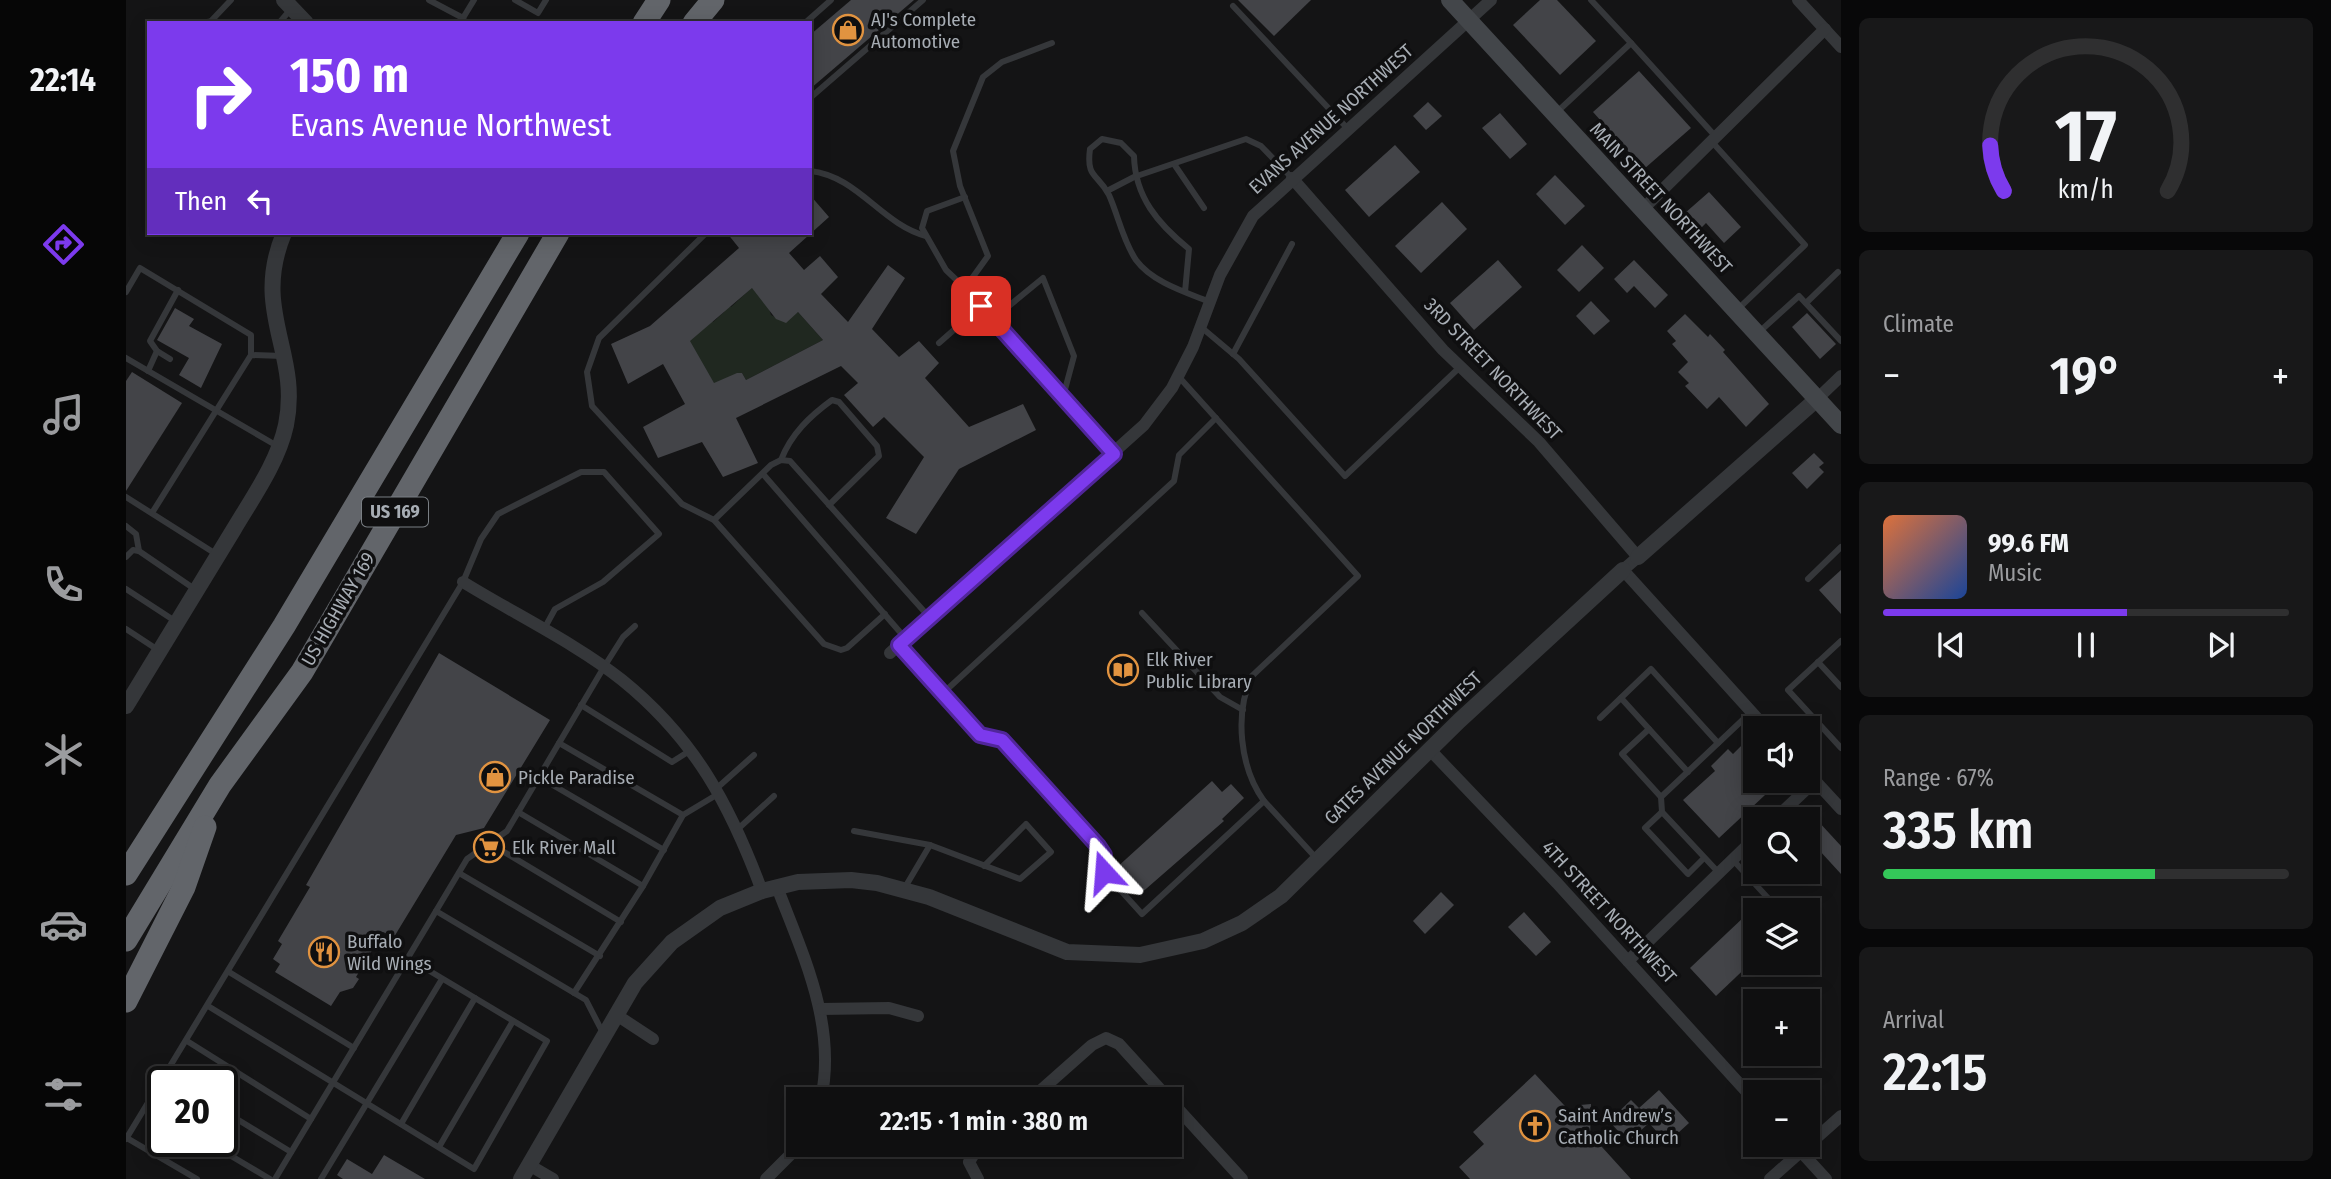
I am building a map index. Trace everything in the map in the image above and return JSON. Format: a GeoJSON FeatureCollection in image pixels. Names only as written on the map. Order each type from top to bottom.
{"type":"FeatureCollection","features":[{"type":"Feature","properties":{"kind":"highway"},"geometry":{"type":"LineString","coordinates":[[644,21],[650,0]]}},
{"type":"Feature","properties":{"kind":"highway"},"geometry":{"type":"LineString","coordinates":[[644,21],[659,0]]}},
{"type":"Feature","properties":{"kind":"highway"},"geometry":{"type":"LineString","coordinates":[[686,21],[698,0]]}},
{"type":"Feature","properties":{"kind":"highway"},"geometry":{"type":"LineString","coordinates":[[696,21],[713,0]]}},
{"type":"Feature","properties":{"kind":"highway","name":"US HIGHWAY 169"},"geometry":{"type":"LineString","coordinates":[[126,874],[284,626],[517,235]]}},
{"type":"Feature","properties":{"kind":"highway","name":"US HIGHWAY 169"},"geometry":{"type":"LineString","coordinates":[[126,940],[220,785],[302,672],[557,235]]}},
{"type":"Feature","properties":{"kind":"highway"},"geometry":{"type":"LineString","coordinates":[[126,852],[189,775]]}},
{"type":"Feature","properties":{"kind":"highway"},"geometry":{"type":"LineString","coordinates":[[126,1001],[184,887],[220,785]]}},
{"type":"Feature","properties":{"kind":"main road","name":"MAIN STREET NORTHWEST"},"geometry":{"type":"LineString","coordinates":[[1450,0],[1841,425]]}},
{"type":"Feature","properties":{"kind":"street","name":"EVANS AVENUE NORTHWEST"},"geometry":{"type":"LineString","coordinates":[[898,645],[1114,454],[1159,408],[1178,376],[1230,254],[1253,216],[1491,0]]}},
{"type":"Feature","properties":{"kind":"street"},"geometry":{"type":"LineString","coordinates":[[1798,0],[1841,47]]}},
{"type":"Feature","properties":{"kind":"street"},"geometry":{"type":"LineString","coordinates":[[288,3],[304,21]]}},
{"type":"Feature","properties":{"kind":"street"},"geometry":{"type":"LineString","coordinates":[[1643,209],[1715,141],[1825,29]]}},
{"type":"Feature","properties":{"kind":"street","name":"3RD STREET NORTHWEST"},"geometry":{"type":"LineString","coordinates":[[1292,178],[1460,367],[1539,442],[1638,557]]}},
{"type":"Feature","properties":{"kind":"street"},"geometry":{"type":"LineString","coordinates":[[126,706],[218,555],[279,447],[289,404],[284,356],[270,297],[276,255],[283,235]]}},
{"type":"Feature","properties":{"kind":"street"},"geometry":{"type":"LineString","coordinates":[[1755,716],[1623,570],[1841,376]]}},
{"type":"Feature","properties":{"kind":"street","name":"GATES AVENUE NORTHWEST"},"geometry":{"type":"LineString","coordinates":[[525,1172],[635,983],[672,942],[720,908],[770,889],[825,879],[877,883],[904,889],[1067,952],[1140,956],[1203,941],[1261,911],[1623,570]]}},
{"type":"Feature","properties":{"kind":"street"},"geometry":{"type":"LineString","coordinates":[[463,582],[604,667],[645,701],[691,751],[718,791],[770,889],[821,1009],[822,1087]]}},
{"type":"Feature","properties":{"kind":"street","name":"4TH STREET NORTHWEST"},"geometry":{"type":"LineString","coordinates":[[1431,751],[1743,1088]]}},
{"type":"Feature","properties":{"kind":"street"},"geometry":{"type":"LineString","coordinates":[[1820,786],[1841,809]]}},
{"type":"Feature","properties":{"kind":"street"},"geometry":{"type":"LineString","coordinates":[[1786,807],[1798,793]]}},
{"type":"Feature","properties":{"kind":"street"},"geometry":{"type":"LineString","coordinates":[[1628,961],[1743,849]]}},
{"type":"Feature","properties":{"kind":"street"},"geometry":{"type":"LineString","coordinates":[[821,1009],[889,1008],[918,1016]]}},
{"type":"Feature","properties":{"kind":"street"},"geometry":{"type":"LineString","coordinates":[[615,1014],[653,1039]]}},
{"type":"Feature","properties":{"kind":"street"},"geometry":{"type":"LineString","coordinates":[[1045,1087],[1092,1045],[1106,1038],[1119,1044],[1158,1087]]}},
{"type":"Feature","properties":{"kind":"street"},"geometry":{"type":"LineString","coordinates":[[1182,1113],[1242,1179]]}},
{"type":"Feature","properties":{"kind":"street"},"geometry":{"type":"LineString","coordinates":[[1820,1132],[1841,1116]]}},
{"type":"Feature","properties":{"kind":"street"},"geometry":{"type":"LineString","coordinates":[[766,1179],[788,1157]]}},
{"type":"Feature","properties":{"kind":"street"},"geometry":{"type":"LineString","coordinates":[[972,1157],[969,1162],[978,1179]]}},
{"type":"Feature","properties":{"kind":"street"},"geometry":{"type":"LineString","coordinates":[[1770,1179],[1790,1157]]}},
{"type":"Feature","properties":{"kind":"street"},"geometry":{"type":"LineString","coordinates":[[1806,1157],[1826,1179]]}},
{"type":"Feature","properties":{"kind":"street"},"geometry":{"type":"LineString","coordinates":[[525,1172],[553,1179]]}},
{"type":"Feature","properties":{"kind":"lane"},"geometry":{"type":"LineString","coordinates":[[213,21],[231,0]]}},
{"type":"Feature","properties":{"kind":"lane"},"geometry":{"type":"LineString","coordinates":[[429,0],[464,20],[474,0]]}},
{"type":"Feature","properties":{"kind":"lane"},"geometry":{"type":"LineString","coordinates":[[515,0],[538,13],[546,0]]}},
{"type":"Feature","properties":{"kind":"lane"},"geometry":{"type":"LineString","coordinates":[[807,21],[831,0]]}},
{"type":"Feature","properties":{"kind":"lane"},"geometry":{"type":"LineString","coordinates":[[812,97],[923,0]]}},
{"type":"Feature","properties":{"kind":"lane"},"geometry":{"type":"LineString","coordinates":[[1591,0],[1805,246],[1736,311]]}},
{"type":"Feature","properties":{"kind":"lane"},"geometry":{"type":"LineString","coordinates":[[280,21],[288,3]]}},
{"type":"Feature","properties":{"kind":"lane"},"geometry":{"type":"LineString","coordinates":[[1233,6],[1348,129]]}},
{"type":"Feature","properties":{"kind":"lane"},"geometry":{"type":"LineString","coordinates":[[966,289],[988,256],[964,197],[953,151],[983,77],[1002,62],[1052,43]]}},
{"type":"Feature","properties":{"kind":"lane"},"geometry":{"type":"LineString","coordinates":[[1555,114],[1631,43]]}},
{"type":"Feature","properties":{"kind":"lane"},"geometry":{"type":"LineString","coordinates":[[1185,292],[1189,250],[1164,229],[1146,203],[1134,177],[1134,156],[1121,143],[1102,139],[1090,149],[1088,166],[1093,178],[1107,191],[1136,260],[1170,286],[1185,292],[1210,302]]}},
{"type":"Feature","properties":{"kind":"lane"},"geometry":{"type":"LineString","coordinates":[[1107,191],[1134,177],[1246,139],[1261,146],[1292,178]]}},
{"type":"Feature","properties":{"kind":"lane"},"geometry":{"type":"LineString","coordinates":[[1174,164],[1204,208]]}},
{"type":"Feature","properties":{"kind":"lane"},"geometry":{"type":"LineString","coordinates":[[812,171],[834,176],[850,185],[896,223],[911,232],[926,236]]}},
{"type":"Feature","properties":{"kind":"lane"},"geometry":{"type":"LineString","coordinates":[[964,197],[927,211],[923,218],[926,236],[946,270],[1114,454]]}},
{"type":"Feature","properties":{"kind":"lane"},"geometry":{"type":"LineString","coordinates":[[704,235],[599,338],[587,372],[592,406],[682,504],[714,520],[824,644],[841,650],[847,648],[885,614]]}},
{"type":"Feature","properties":{"kind":"lane"},"geometry":{"type":"LineString","coordinates":[[1233,354],[1292,244]]}},
{"type":"Feature","properties":{"kind":"lane"},"geometry":{"type":"LineString","coordinates":[[126,292],[141,268],[251,335],[251,355],[152,513]]}},
{"type":"Feature","properties":{"kind":"lane"},"geometry":{"type":"LineString","coordinates":[[1805,303],[1838,272]]}},
{"type":"Feature","properties":{"kind":"lane"},"geometry":{"type":"LineString","coordinates":[[993,319],[1043,278],[1074,356],[1063,397]]}},
{"type":"Feature","properties":{"kind":"lane"},"geometry":{"type":"LineString","coordinates":[[170,359],[157,351],[150,341],[178,290]]}},
{"type":"Feature","properties":{"kind":"lane"},"geometry":{"type":"LineString","coordinates":[[1757,334],[1799,296],[1841,341]]}},
{"type":"Feature","properties":{"kind":"lane"},"geometry":{"type":"LineString","coordinates":[[939,343],[981,306]]}},
{"type":"Feature","properties":{"kind":"lane"},"geometry":{"type":"LineString","coordinates":[[1200,327],[1233,354],[1345,476],[1460,367]]}},
{"type":"Feature","properties":{"kind":"lane"},"geometry":{"type":"LineString","coordinates":[[148,371],[157,351]]}},
{"type":"Feature","properties":{"kind":"lane"},"geometry":{"type":"LineString","coordinates":[[251,355],[284,356]]}},
{"type":"Feature","properties":{"kind":"lane"},"geometry":{"type":"LineString","coordinates":[[126,358],[279,447]]}},
{"type":"Feature","properties":{"kind":"lane"},"geometry":{"type":"LineString","coordinates":[[1178,376],[1358,576],[1252,676],[1241,724],[1250,782],[1318,860]]}},
{"type":"Feature","properties":{"kind":"lane"},"geometry":{"type":"LineString","coordinates":[[714,520],[781,460],[788,443],[814,413],[832,400],[839,402],[877,446],[879,456],[830,505]]}},
{"type":"Feature","properties":{"kind":"lane"},"geometry":{"type":"LineString","coordinates":[[942,694],[1174,481],[1179,455],[1216,418]]}},
{"type":"Feature","properties":{"kind":"lane"},"geometry":{"type":"LineString","coordinates":[[781,460],[790,461],[930,618]]}},
{"type":"Feature","properties":{"kind":"lane"},"geometry":{"type":"LineString","coordinates":[[171,1066],[463,582],[481,539],[498,514],[581,472],[604,472],[659,534],[603,582],[555,609],[543,631]]}},
{"type":"Feature","properties":{"kind":"lane"},"geometry":{"type":"LineString","coordinates":[[763,474],[885,614],[898,645],[942,694],[980,735],[1002,740],[1090,836],[1104,855],[1104,872],[1142,914],[1264,801]]}},
{"type":"Feature","properties":{"kind":"lane"},"geometry":{"type":"LineString","coordinates":[[126,497],[218,555]]}},
{"type":"Feature","properties":{"kind":"lane"},"geometry":{"type":"LineString","coordinates":[[126,526],[136,534],[139,551]]}},
{"type":"Feature","properties":{"kind":"lane"},"geometry":{"type":"LineString","coordinates":[[1808,579],[1841,547]]}},
{"type":"Feature","properties":{"kind":"lane"},"geometry":{"type":"LineString","coordinates":[[126,557],[133,550],[139,551],[196,590]]}},
{"type":"Feature","properties":{"kind":"lane"},"geometry":{"type":"LineString","coordinates":[[126,589],[177,622]]}},
{"type":"Feature","properties":{"kind":"lane"},"geometry":{"type":"LineString","coordinates":[[1142,613],[1220,697],[1243,710]]}},
{"type":"Feature","properties":{"kind":"lane"},"geometry":{"type":"LineString","coordinates":[[234,1157],[272,1179],[291,1152],[467,859],[507,831],[604,667],[623,637],[635,626]]}},
{"type":"Feature","properties":{"kind":"lane"},"geometry":{"type":"LineString","coordinates":[[126,629],[159,652]]}},
{"type":"Feature","properties":{"kind":"lane"},"geometry":{"type":"LineString","coordinates":[[1841,641],[1788,690],[1841,748]]}},
{"type":"Feature","properties":{"kind":"lane"},"geometry":{"type":"LineString","coordinates":[[1818,662],[1841,687]]}},
{"type":"Feature","properties":{"kind":"lane"},"geometry":{"type":"LineString","coordinates":[[1600,718],[1651,669],[1718,743]]}},
{"type":"Feature","properties":{"kind":"lane"},"geometry":{"type":"LineString","coordinates":[[1621,698],[1688,772]]}},
{"type":"Feature","properties":{"kind":"lane"},"geometry":{"type":"LineString","coordinates":[[581,705],[672,762],[691,751]]}},
{"type":"Feature","properties":{"kind":"lane"},"geometry":{"type":"LineString","coordinates":[[1661,797],[1751,712]]}},
{"type":"Feature","properties":{"kind":"lane"},"geometry":{"type":"LineString","coordinates":[[1649,729],[1622,754],[1661,797],[1662,812],[1719,873]]}},
{"type":"Feature","properties":{"kind":"lane"},"geometry":{"type":"LineString","coordinates":[[559,743],[684,815]]}},
{"type":"Feature","properties":{"kind":"lane"},"geometry":{"type":"LineString","coordinates":[[574,993],[600,956],[684,815],[718,791],[754,755]]}},
{"type":"Feature","properties":{"kind":"lane"},"geometry":{"type":"LineString","coordinates":[[539,777],[664,850]]}},
{"type":"Feature","properties":{"kind":"lane"},"geometry":{"type":"LineString","coordinates":[[738,828],[774,796]]}},
{"type":"Feature","properties":{"kind":"lane"},"geometry":{"type":"LineString","coordinates":[[518,812],[643,886]]}},
{"type":"Feature","properties":{"kind":"lane"},"geometry":{"type":"LineString","coordinates":[[1662,812],[1645,828],[1688,874],[1704,858]]}},
{"type":"Feature","properties":{"kind":"lane"},"geometry":{"type":"LineString","coordinates":[[854,831],[930,845],[984,866],[1020,879],[1051,852],[1026,824],[984,866]]}},
{"type":"Feature","properties":{"kind":"lane"},"geometry":{"type":"LineString","coordinates":[[489,843],[621,922]]}},
{"type":"Feature","properties":{"kind":"lane"},"geometry":{"type":"LineString","coordinates":[[904,889],[930,845]]}},
{"type":"Feature","properties":{"kind":"lane"},"geometry":{"type":"LineString","coordinates":[[1733,859],[1768,898]]}},
{"type":"Feature","properties":{"kind":"lane"},"geometry":{"type":"LineString","coordinates":[[459,873],[600,956]]}},
{"type":"Feature","properties":{"kind":"lane"},"geometry":{"type":"LineString","coordinates":[[436,911],[586,1000],[603,1035]]}},
{"type":"Feature","properties":{"kind":"lane"},"geometry":{"type":"LineString","coordinates":[[208,1006],[474,1169],[547,1041],[408,958]]}},
{"type":"Feature","properties":{"kind":"lane"},"geometry":{"type":"LineString","coordinates":[[229,972],[354,1048]]}},
{"type":"Feature","properties":{"kind":"lane"},"geometry":{"type":"LineString","coordinates":[[321,1179],[442,979]]}},
{"type":"Feature","properties":{"kind":"lane"},"geometry":{"type":"LineString","coordinates":[[401,1124],[475,998]]}},
{"type":"Feature","properties":{"kind":"lane"},"geometry":{"type":"LineString","coordinates":[[439,1147],[513,1021]]}},
{"type":"Feature","properties":{"kind":"lane"},"geometry":{"type":"LineString","coordinates":[[187,1041],[311,1119]]}},
{"type":"Feature","properties":{"kind":"lane"},"geometry":{"type":"LineString","coordinates":[[147,1105],[126,1138],[197,1179]]}},
{"type":"Feature","properties":{"kind":"lane"},"geometry":{"type":"LineString","coordinates":[[238,1120],[291,1152]]}},
{"type":"Feature","properties":{"kind":"shaded area"},"geometry":{"type":"Polygon","coordinates":[[[760,280],[771,315],[779,319],[798,312],[823,340],[746,380],[742,373],[714,384],[687,339],[709,319],[713,322],[724,312],[727,303],[731,307],[760,280]]]}},
{"type":"Feature","properties":{"kind":"building"},"geometry":{"type":"Polygon","coordinates":[[[851,0],[914,0],[812,87],[812,33],[851,0]]]}},
{"type":"Feature","properties":{"kind":"building"},"geometry":{"type":"Polygon","coordinates":[[[1238,0],[1311,0],[1274,36],[1238,0]]]}},
{"type":"Feature","properties":{"kind":"building"},"geometry":{"type":"Polygon","coordinates":[[[1540,0],[1557,0],[1596,41],[1560,75],[1513,25],[1540,0]]]}},
{"type":"Feature","properties":{"kind":"building"},"geometry":{"type":"Polygon","coordinates":[[[1639,71],[1691,128],[1644,169],[1593,112],[1639,71]]]}},
{"type":"Feature","properties":{"kind":"building"},"geometry":{"type":"Polygon","coordinates":[[[1428,102],[1442,116],[1426,130],[1413,116],[1428,102]]]}},
{"type":"Feature","properties":{"kind":"building"},"geometry":{"type":"Polygon","coordinates":[[[1500,113],[1527,144],[1510,159],[1482,128],[1500,113]]]}},
{"type":"Feature","properties":{"kind":"building"},"geometry":{"type":"Polygon","coordinates":[[[1395,145],[1420,172],[1369,217],[1345,190],[1395,145]]]}},
{"type":"Feature","properties":{"kind":"building"},"geometry":{"type":"Polygon","coordinates":[[[1555,175],[1585,206],[1565,225],[1536,194],[1555,175]]]}},
{"type":"Feature","properties":{"kind":"building"},"geometry":{"type":"Polygon","coordinates":[[[1709,192],[1741,227],[1724,243],[1706,223],[1700,229],[1685,213],[1709,192]]]}},
{"type":"Feature","properties":{"kind":"building"},"geometry":{"type":"Polygon","coordinates":[[[812,197],[829,217],[812,232],[812,197]]]}},
{"type":"Feature","properties":{"kind":"building"},"geometry":{"type":"Polygon","coordinates":[[[1442,202],[1467,229],[1421,273],[1395,246],[1442,202]]]}},
{"type":"Feature","properties":{"kind":"building"},"geometry":{"type":"Polygon","coordinates":[[[729,235],[809,235],[789,253],[804,270],[820,256],[838,277],[821,294],[848,322],[888,265],[905,278],[872,329],[899,357],[919,341],[939,363],[925,378],[969,427],[1023,404],[1036,430],[959,469],[916,534],[886,518],[924,457],[884,417],[873,427],[844,395],[858,383],[841,366],[736,418],[758,463],[723,477],[702,442],[658,458],[643,427],[685,404],[663,364],[628,384],[611,344],[650,326],[739,248],[729,235]],[[752,288],[690,341],[714,383],[737,373],[742,373],[746,380],[823,340],[798,312],[786,323],[776,319],[752,288]]]}},
{"type":"Feature","properties":{"kind":"building"},"geometry":{"type":"Polygon","coordinates":[[[1582,245],[1604,268],[1579,292],[1557,270],[1582,245]]]}},
{"type":"Feature","properties":{"kind":"building"},"geometry":{"type":"Polygon","coordinates":[[[1498,260],[1522,287],[1474,330],[1450,303],[1498,260]]]}},
{"type":"Feature","properties":{"kind":"building"},"geometry":{"type":"Polygon","coordinates":[[[1634,260],[1668,295],[1655,308],[1634,286],[1627,293],[1614,279],[1634,260]]]}},
{"type":"Feature","properties":{"kind":"building"},"geometry":{"type":"Polygon","coordinates":[[[1591,301],[1610,321],[1594,335],[1576,316],[1591,301]]]}},
{"type":"Feature","properties":{"kind":"building"},"geometry":{"type":"Polygon","coordinates":[[[175,308],[194,319],[189,326],[222,344],[201,388],[179,375],[189,358],[157,340],[175,308]]]}},
{"type":"Feature","properties":{"kind":"building"},"geometry":{"type":"Polygon","coordinates":[[[1807,313],[1836,344],[1820,359],[1792,327],[1807,313]]]}},
{"type":"Feature","properties":{"kind":"building"},"geometry":{"type":"Polygon","coordinates":[[[1685,314],[1725,350],[1723,352],[1769,404],[1746,427],[1719,397],[1707,409],[1685,386],[1689,383],[1678,372],[1688,362],[1672,344],[1676,341],[1667,331],[1685,314]]]}},
{"type":"Feature","properties":{"kind":"building"},"geometry":{"type":"Polygon","coordinates":[[[132,372],[182,403],[126,491],[126,381],[132,372]]]}},
{"type":"Feature","properties":{"kind":"building"},"geometry":{"type":"Polygon","coordinates":[[[1814,453],[1824,463],[1819,467],[1824,472],[1807,489],[1792,473],[1814,453]]]}},
{"type":"Feature","properties":{"kind":"building"},"geometry":{"type":"Polygon","coordinates":[[[1841,570],[1841,614],[1819,590],[1841,570]]]}},
{"type":"Feature","properties":{"kind":"building"},"geometry":{"type":"Polygon","coordinates":[[[439,653],[550,720],[484,828],[456,835],[394,937],[383,932],[356,977],[359,979],[353,988],[340,992],[331,1006],[275,972],[280,964],[273,959],[282,944],[278,941],[310,887],[306,885],[439,653]]]}},
{"type":"Feature","properties":{"kind":"building"},"geometry":{"type":"Polygon","coordinates":[[[1743,746],[1743,793],[1767,793],[1752,807],[1743,807],[1743,816],[1719,838],[1683,800],[1715,771],[1711,766],[1728,749],[1733,754],[1743,746]]]}},
{"type":"Feature","properties":{"kind":"building"},"geometry":{"type":"Polygon","coordinates":[[[1212,781],[1222,792],[1231,784],[1244,798],[1222,819],[1224,821],[1139,895],[1115,869],[1212,781]]]}},
{"type":"Feature","properties":{"kind":"building"},"geometry":{"type":"Polygon","coordinates":[[[1820,823],[1841,846],[1841,874],[1820,851],[1820,823]]]}},
{"type":"Feature","properties":{"kind":"building"},"geometry":{"type":"Polygon","coordinates":[[[1441,892],[1454,905],[1425,934],[1413,921],[1441,892]]]}},
{"type":"Feature","properties":{"kind":"building"},"geometry":{"type":"Polygon","coordinates":[[[1524,912],[1551,942],[1536,956],[1508,927],[1524,912]]]}},
{"type":"Feature","properties":{"kind":"building"},"geometry":{"type":"Polygon","coordinates":[[[1743,918],[1743,970],[1716,996],[1690,968],[1743,918]]]}},
{"type":"Feature","properties":{"kind":"building","name":"Saint Andrew’s Catholic Church"},"geometry":{"type":"Polygon","coordinates":[[[1535,1074],[1578,1120],[1580,1105],[1591,1104],[1590,1138],[1592,1136],[1631,1179],[1470,1179],[1459,1167],[1484,1144],[1473,1132],[1535,1074]]]}},
{"type":"Feature","properties":{"kind":"building"},"geometry":{"type":"Polygon","coordinates":[[[1659,1090],[1689,1123],[1667,1143],[1649,1123],[1628,1142],[1609,1121],[1631,1100],[1639,1108],[1659,1090]]]}},
{"type":"Feature","properties":{"kind":"building"},"geometry":{"type":"Polygon","coordinates":[[[384,1155],[425,1179],[343,1179],[337,1175],[347,1159],[372,1174],[384,1155]]]}},
{"type":"Feature","properties":{"kind":"place","name":"AJ's Complete Automotive"},"geometry":{"type":"Point","coordinates":[848,30]}},
{"type":"Feature","properties":{"kind":"place","name":"Elk River Public Library"},"geometry":{"type":"Point","coordinates":[1123,670]}},
{"type":"Feature","properties":{"kind":"place","name":"Pickle Paradise"},"geometry":{"type":"Point","coordinates":[495,777]}},
{"type":"Feature","properties":{"kind":"place","name":"Elk River Mall"},"geometry":{"type":"Point","coordinates":[489,847]}},
{"type":"Feature","properties":{"kind":"place","name":"Buffalo Wild Wings"},"geometry":{"type":"Point","coordinates":[324,952]}},
{"type":"Feature","properties":{"kind":"place","name":"Saint Andrew’s Catholic Church"},"geometry":{"type":"Point","coordinates":[1535,1126]}},
{"type":"Feature","properties":{"kind":"route"},"geometry":{"type":"LineString","coordinates":[[981,306],[1114,454],[899,645],[980,735],[1002,740],[1098,846],[1104,855],[1104,872]]}}]}
